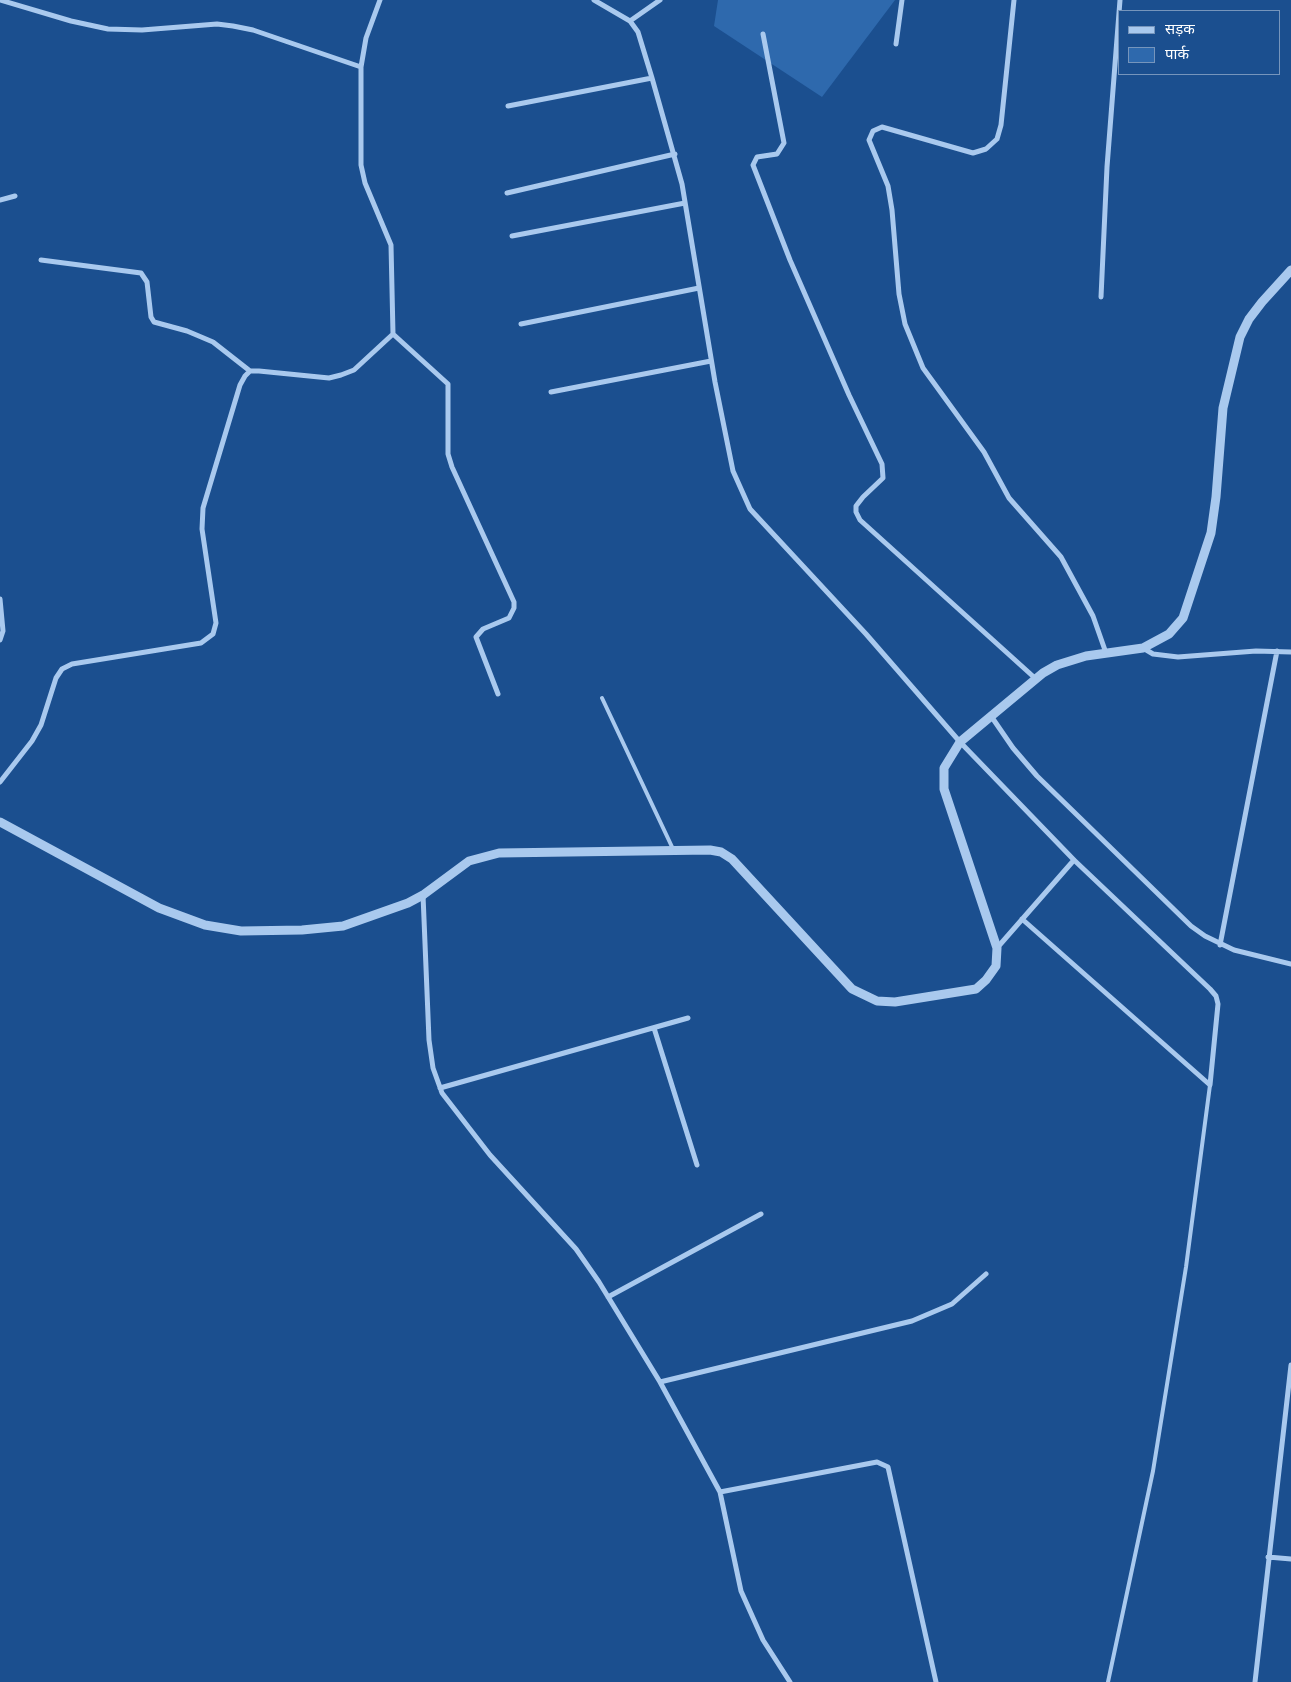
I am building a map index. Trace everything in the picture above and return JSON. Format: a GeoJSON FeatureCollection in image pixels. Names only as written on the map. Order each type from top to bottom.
{"type":"FeatureCollection","features":[{"type":"Feature","properties":{"kind":"street"},"geometry":{"type":"LineString","coordinates":[[0,0],[72,21],[108,29],[142,30],[217,24],[233,26],[253,30],[361,67]]}},
{"type":"Feature","properties":{"kind":"street"},"geometry":{"type":"LineString","coordinates":[[380,0],[366,38],[361,67],[361,165],[365,183],[391,245],[393,334],[448,384],[448,454],[452,467],[514,602],[514,608],[509,618],[482,629],[476,637],[498,694]]}},
{"type":"Feature","properties":{"kind":"street"},"geometry":{"type":"LineString","coordinates":[[594,0],[630,21],[638,32],[675,154],[733,471],[750,509],[1074,860],[1216,996],[1218,1004],[1210,1085]]}},
{"type":"Feature","properties":{"kind":"street"},"geometry":{"type":"LineString","coordinates":[[630,21],[660,0]]}},
{"type":"Feature","properties":{"kind":"street"},"geometry":{"type":"LineString","coordinates":[[896,44],[902,0]]}},
{"type":"Feature","properties":{"kind":"street"},"geometry":{"type":"LineString","coordinates":[[1014,0],[1001,125],[997,140],[986,149],[973,152],[882,127],[873,132],[869,140],[888,186],[892,210],[899,294],[905,324],[923,368],[984,452],[1009,498],[1061,557],[1093,616],[1106,653]]}},
{"type":"Feature","properties":{"kind":"street"},"geometry":{"type":"LineString","coordinates":[[1101,297],[1108,149],[1118,25]]}},
{"type":"Feature","properties":{"kind":"street"},"geometry":{"type":"LineString","coordinates":[[763,34],[784,143],[777,154],[757,157],[753,165],[829,350],[882,464],[883,478],[863,497],[856,506],[856,512],[860,520],[1036,679]]}},
{"type":"Feature","properties":{"kind":"street"},"geometry":{"type":"LineString","coordinates":[[508,106],[652,78]]}},
{"type":"Feature","properties":{"kind":"street"},"geometry":{"type":"LineString","coordinates":[[507,193],[675,154]]}},
{"type":"Feature","properties":{"kind":"street"},"geometry":{"type":"LineString","coordinates":[[0,200],[15,196]]}},
{"type":"Feature","properties":{"kind":"street"},"geometry":{"type":"LineString","coordinates":[[512,236],[685,203]]}},
{"type":"Feature","properties":{"kind":"street"},"geometry":{"type":"LineString","coordinates":[[41,260],[141,273],[147,282],[151,317],[154,322],[187,331],[213,342],[250,371],[329,378],[341,376],[354,370],[393,334]]}},
{"type":"Feature","properties":{"kind":"street"},"geometry":{"type":"LineString","coordinates":[[0,822],[158,908],[205,925],[241,931],[302,930],[343,926],[392,909],[423,895],[468,861],[491,855],[674,849],[710,850],[721,852],[732,859],[852,989],[877,1001],[895,1002],[976,989],[986,980],[996,966],[997,948],[944,789],[944,768],[952,751],[963,739],[1036,679],[1057,665],[1086,656],[1143,648],[1169,634],[1183,618],[1211,533],[1216,497],[1223,408],[1240,337],[1249,319],[1291,270]]}},
{"type":"Feature","properties":{"kind":"street"},"geometry":{"type":"LineString","coordinates":[[521,324],[699,288]]}},
{"type":"Feature","properties":{"kind":"street"},"geometry":{"type":"LineString","coordinates":[[551,392],[712,361]]}},
{"type":"Feature","properties":{"kind":"street"},"geometry":{"type":"LineString","coordinates":[[0,782],[32,741],[41,725],[56,678],[62,669],[72,664],[201,643],[213,634],[216,623],[202,528],[204,508],[240,384],[250,371]]}},
{"type":"Feature","properties":{"kind":"street"},"geometry":{"type":"LineString","coordinates":[[0,599],[3,631],[0,640]]}},
{"type":"Feature","properties":{"kind":"street"},"geometry":{"type":"LineString","coordinates":[[1143,648],[1154,654],[1178,657],[1277,651],[1291,652]]}},
{"type":"Feature","properties":{"kind":"street"},"geometry":{"type":"LineString","coordinates":[[1220,944],[1277,651]]}},
{"type":"Feature","properties":{"kind":"street"},"geometry":{"type":"LineString","coordinates":[[988,718],[1036,776],[1191,926],[1220,944],[1234,950],[1291,964]]}},
{"type":"Feature","properties":{"kind":"street"},"geometry":{"type":"LineString","coordinates":[[997,948],[1074,860]]}},
{"type":"Feature","properties":{"kind":"street"},"geometry":{"type":"LineString","coordinates":[[423,895],[429,1040],[433,1068],[440,1088],[490,1155],[576,1250],[608,1297],[660,1382],[720,1492],[742,1591],[763,1640],[790,1682]]}},
{"type":"Feature","properties":{"kind":"street"},"geometry":{"type":"LineString","coordinates":[[1022,919],[1210,1085]]}},
{"type":"Feature","properties":{"kind":"street"},"geometry":{"type":"LineString","coordinates":[[440,1088],[688,1018]]}},
{"type":"Feature","properties":{"kind":"street"},"geometry":{"type":"LineString","coordinates":[[654,1028],[697,1165]]}},
{"type":"Feature","properties":{"kind":"street"},"geometry":{"type":"LineString","coordinates":[[608,1297],[761,1214]]}},
{"type":"Feature","properties":{"kind":"street"},"geometry":{"type":"LineString","coordinates":[[660,1382],[912,1321],[952,1304],[986,1274]]}},
{"type":"Feature","properties":{"kind":"street"},"geometry":{"type":"LineString","coordinates":[[1255,1682],[1291,1365]]}},
{"type":"Feature","properties":{"kind":"street"},"geometry":{"type":"LineString","coordinates":[[720,1492],[877,1462],[888,1468],[936,1682]]}},
{"type":"Feature","properties":{"kind":"street"},"geometry":{"type":"LineString","coordinates":[[1268,1557],[1291,1559]]}},
{"type":"Feature","properties":{"kind":"lane"},"geometry":{"type":"LineString","coordinates":[[602,698],[674,849]]}},
{"type":"Feature","properties":{"kind":"lane"},"geometry":{"type":"LineString","coordinates":[[1108,1682],[1153,1471],[1186,1267],[1210,1085]]}},
{"type":"Feature","properties":{"kind":"green space"},"geometry":{"type":"Polygon","coordinates":[[[718,0],[895,0],[822,97],[714,26],[718,0]]]}}]}
